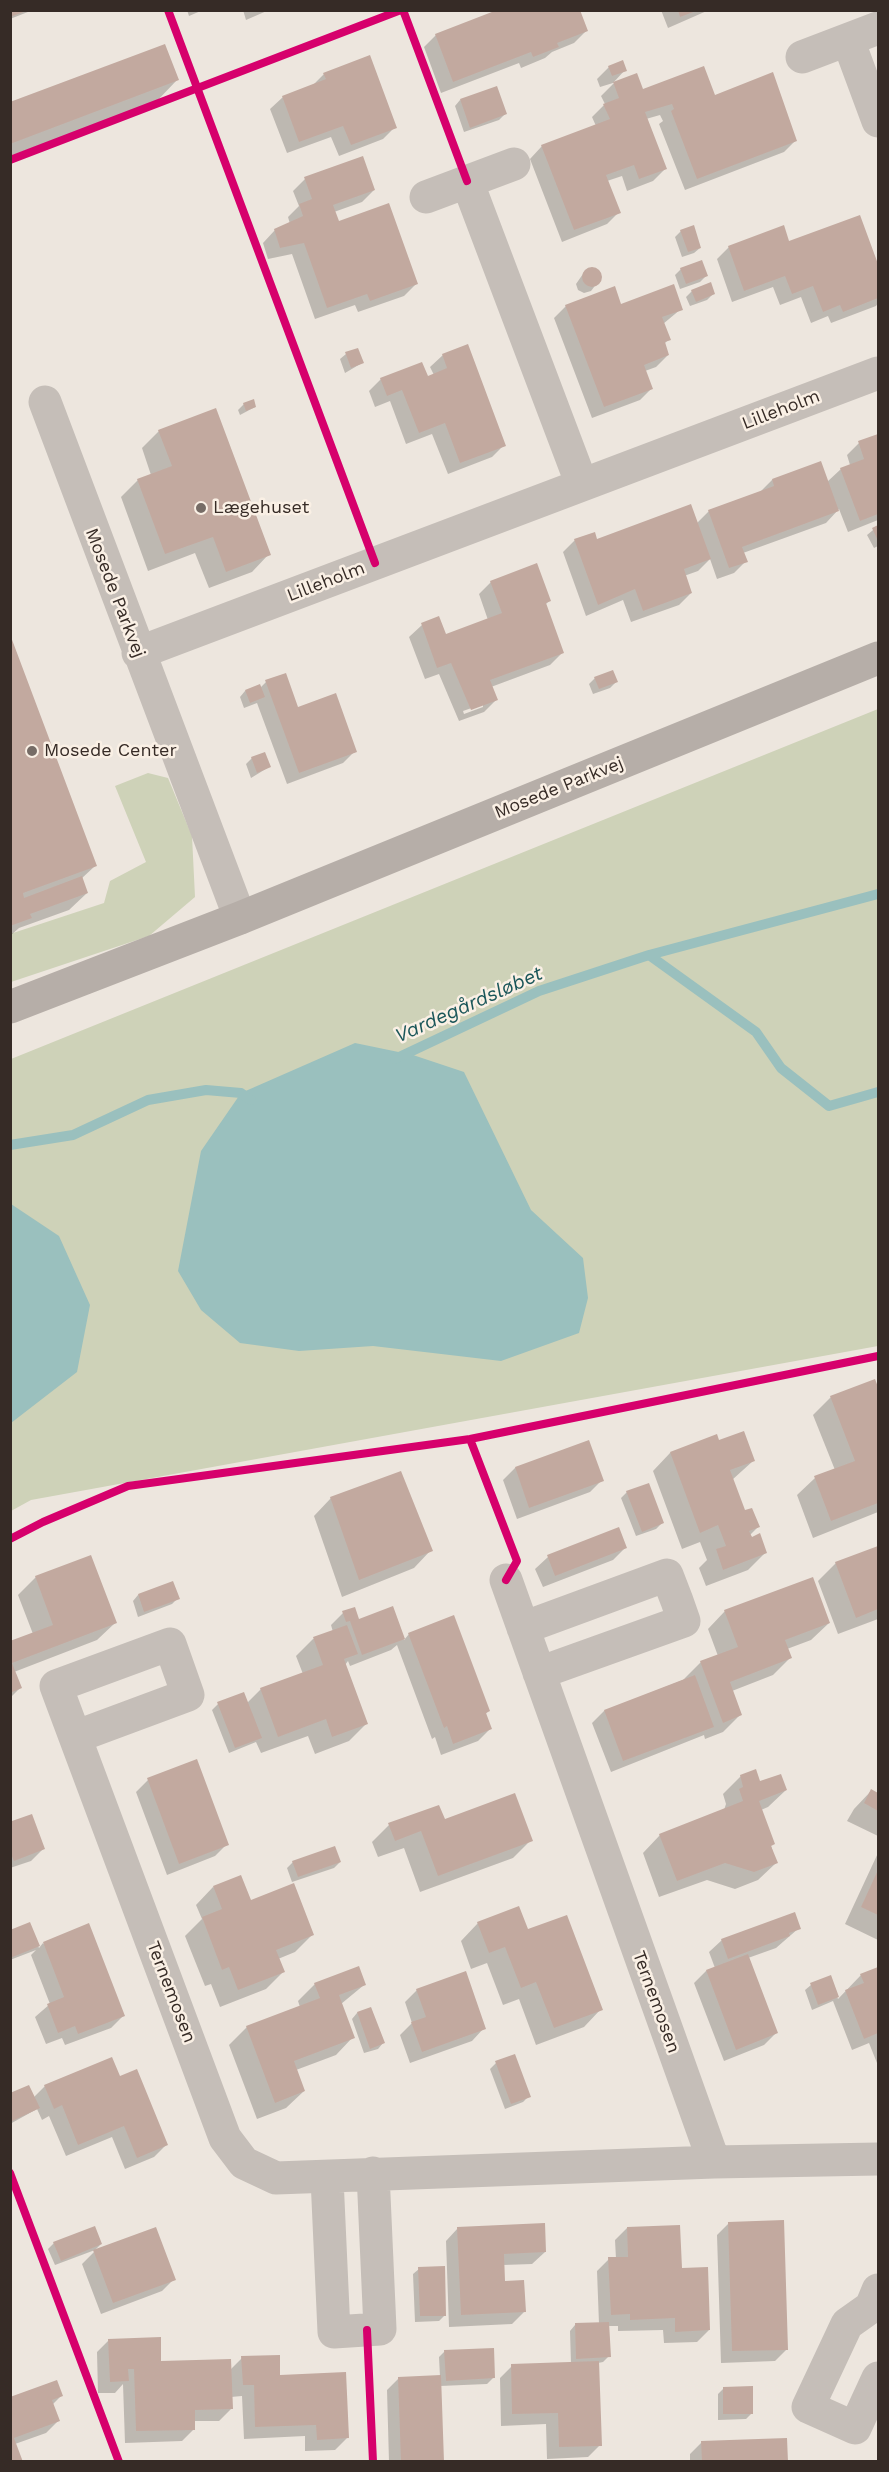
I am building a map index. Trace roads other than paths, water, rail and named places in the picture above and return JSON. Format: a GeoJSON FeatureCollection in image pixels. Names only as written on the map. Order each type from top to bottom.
{"type":"FeatureCollection","features":[{"type":"Feature","properties":{"kind":"street"},"geometry":{"type":"LineString","coordinates":[[802,57],[879,28]]}},
{"type":"Feature","properties":{"kind":"street"},"geometry":{"type":"LineString","coordinates":[[848,40],[879,121]]}},
{"type":"Feature","properties":{"kind":"street"},"geometry":{"type":"LineString","coordinates":[[426,197],[514,164]]}},
{"type":"Feature","properties":{"kind":"street"},"geometry":{"type":"LineString","coordinates":[[467,181],[582,486]]}},
{"type":"Feature","properties":{"kind":"street","name":"Lilleholm"},"geometry":{"type":"LineString","coordinates":[[138,653],[879,373]]}},
{"type":"Feature","properties":{"kind":"street","name":"Mosede Parkvej"},"geometry":{"type":"LineString","coordinates":[[45,402],[240,918]]}},
{"type":"Feature","properties":{"kind":"street","name":"Mosede Parkvej"},"geometry":{"type":"LineString","coordinates":[[10,1007],[240,918],[879,658]]}},
{"type":"Feature","properties":{"kind":"street"},"geometry":{"type":"LineString","coordinates":[[523,1628],[668,1575],[684,1621],[539,1673]]}},
{"type":"Feature","properties":{"kind":"street","name":"Ternemosen"},"geometry":{"type":"LineString","coordinates":[[506,1580],[714,2162]]}},
{"type":"Feature","properties":{"kind":"street","name":"Ternemosen"},"geometry":{"type":"LineString","coordinates":[[75,1737],[225,2138],[244,2163],[276,2178],[327,2178],[373,2173],[879,2159]]}},
{"type":"Feature","properties":{"kind":"street"},"geometry":{"type":"LineString","coordinates":[[327,2178],[334,2332],[380,2329],[373,2173]]}},
{"type":"Feature","properties":{"kind":"street"},"geometry":{"type":"LineString","coordinates":[[876,2306],[847,2324],[808,2407],[855,2428],[879,2378]]}},
{"type":"Feature","properties":{"kind":"water"},"geometry":{"type":"Polygon","coordinates":[[[355,1043],[413,1055],[464,1072],[531,1210],[583,1258],[588,1298],[579,1333],[501,1361],[373,1346],[299,1351],[240,1343],[201,1310],[178,1271],[201,1151],[241,1093],[355,1043]]]}},
{"type":"Feature","properties":{"kind":"water"},"geometry":{"type":"Polygon","coordinates":[[[11,1204],[59,1236],[90,1305],[77,1372],[11,1423],[11,1204]]]}},
{"type":"Feature","properties":{"kind":"waterway","name":"Vardegårdsløbet"},"geometry":{"type":"LineString","coordinates":[[395,1059],[539,991],[649,955],[878,894]]}},
{"type":"Feature","properties":{"kind":"waterway"},"geometry":{"type":"LineString","coordinates":[[649,955],[756,1032],[781,1068],[829,1106],[878,1092]]}},
{"type":"Feature","properties":{"kind":"waterway","name":"Vardegårdsløbet"},"geometry":{"type":"LineString","coordinates":[[10,1145],[73,1135],[148,1100],[206,1090],[241,1093],[251,1100]]}},
{"type":"Feature","properties":{"kind":"place","name":"Lægehuset"},"geometry":{"type":"Point","coordinates":[201,508]}},
{"type":"Feature","properties":{"kind":"place","name":"Mosede Center"},"geometry":{"type":"Point","coordinates":[32,751]}}]}
